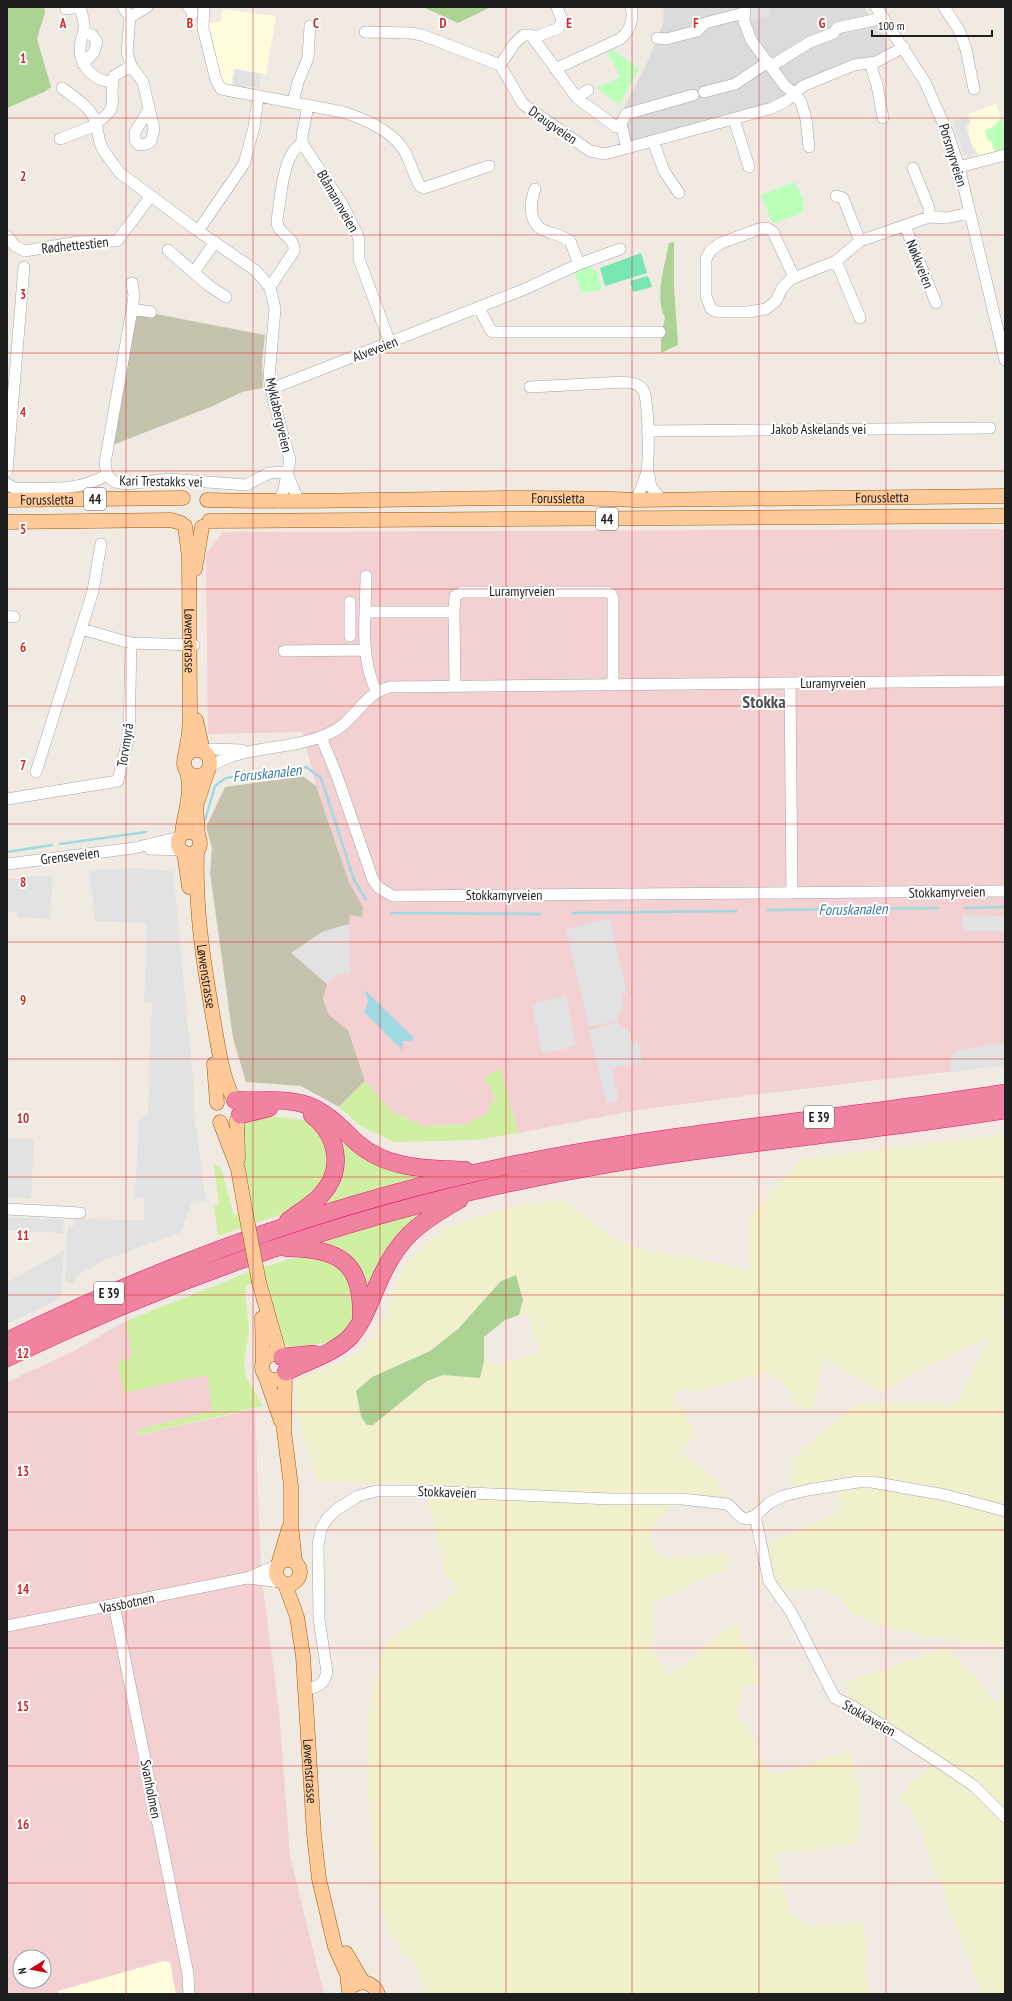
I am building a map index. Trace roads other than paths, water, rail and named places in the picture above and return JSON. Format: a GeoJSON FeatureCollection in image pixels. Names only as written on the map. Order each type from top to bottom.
{"type":"FeatureCollection","features":[{"type":"Feature","properties":{"kind":"highway","name":"E 39"},"geometry":{"type":"LineString","coordinates":[[7,1341],[129,1284],[213,1251],[361,1203],[488,1171],[633,1143],[1005,1093]]}},
{"type":"Feature","properties":{"kind":"highway","name":"E 39"},"geometry":{"type":"LineString","coordinates":[[237,1109],[277,1099],[294,1101],[310,1106],[338,1124],[356,1142],[398,1164],[420,1168],[488,1171]]}},
{"type":"Feature","properties":{"kind":"highway","name":"E 39"},"geometry":{"type":"LineString","coordinates":[[237,1109],[274,1108],[302,1110],[312,1115],[322,1123],[334,1143],[336,1156],[335,1169],[326,1189],[310,1204],[275,1230]]}},
{"type":"Feature","properties":{"kind":"highway","name":"E 39"},"geometry":{"type":"LineString","coordinates":[[7,1358],[157,1291],[273,1248],[372,1217],[480,1190],[585,1168],[665,1155],[1005,1110]]}},
{"type":"Feature","properties":{"kind":"highway","name":"E 39"},"geometry":{"type":"LineString","coordinates":[[284,1365],[324,1353],[344,1342],[353,1334],[369,1307],[390,1259],[403,1240],[420,1223],[480,1190]]}},
{"type":"Feature","properties":{"kind":"highway","name":"E 39"},"geometry":{"type":"LineString","coordinates":[[273,1248],[320,1250],[333,1254],[345,1262],[354,1273],[360,1286],[362,1299],[361,1321]]}},
{"type":"Feature","properties":{"kind":"main road","name":"44"},"geometry":{"type":"LineString","coordinates":[[183,498],[193,494],[204,497],[207,500]]}},
{"type":"Feature","properties":{"kind":"main road","name":"Forussletta"},"geometry":{"type":"LineString","coordinates":[[7,500],[183,498]]}},
{"type":"Feature","properties":{"kind":"main road"},"geometry":{"type":"LineString","coordinates":[[183,498],[177,510],[183,525]]}},
{"type":"Feature","properties":{"kind":"main road","name":"Forussletta"},"geometry":{"type":"LineString","coordinates":[[207,500],[299,502],[579,498],[662,500],[1005,498]]}},
{"type":"Feature","properties":{"kind":"main road","name":"44"},"geometry":{"type":"LineString","coordinates":[[1005,498],[1003,506],[1005,513]]}},
{"type":"Feature","properties":{"kind":"main road"},"geometry":{"type":"LineString","coordinates":[[205,524],[211,511],[207,500]]}},
{"type":"Feature","properties":{"kind":"main road","name":"Forussletta"},"geometry":{"type":"LineString","coordinates":[[205,524],[1005,516]]}},
{"type":"Feature","properties":{"kind":"main road","name":"Forussletta"},"geometry":{"type":"LineString","coordinates":[[7,522],[171,520],[183,525]]}},
{"type":"Feature","properties":{"kind":"main road","name":"44"},"geometry":{"type":"LineString","coordinates":[[183,525],[190,529],[205,524]]}},
{"type":"Feature","properties":{"kind":"main road","name":"Løwenstrasse"},"geometry":{"type":"LineString","coordinates":[[185,756],[189,734],[194,588],[205,524]]}},
{"type":"Feature","properties":{"kind":"main road","name":"Løwenstrasse"},"geometry":{"type":"LineString","coordinates":[[183,525],[189,557],[191,645],[195,713],[198,734],[203,751]]}},
{"type":"Feature","properties":{"kind":"main road"},"geometry":{"type":"LineString","coordinates":[[191,750],[203,751],[210,759],[209,768],[199,776],[187,772],[184,764],[185,756],[191,750]]}},
{"type":"Feature","properties":{"kind":"main road","name":"Løwenstrasse"},"geometry":{"type":"LineString","coordinates":[[209,768],[196,806],[187,843],[196,892],[202,958],[224,1075],[237,1109],[238,1169],[245,1209],[260,1285],[284,1365],[284,1431],[291,1486],[291,1524],[295,1562]]}},
{"type":"Feature","properties":{"kind":"main road","name":"Løwenstrasse"},"geometry":{"type":"LineString","coordinates":[[187,772],[190,782],[187,843],[194,936],[214,1063],[217,1103]]}},
{"type":"Feature","properties":{"kind":"main road"},"geometry":{"type":"LineString","coordinates":[[225,1098],[237,1109],[229,1124],[220,1122],[215,1113],[217,1103],[225,1098]]}},
{"type":"Feature","properties":{"kind":"main road","name":"Løwenstrasse"},"geometry":{"type":"LineString","coordinates":[[220,1122],[238,1169]]}},
{"type":"Feature","properties":{"kind":"main road","name":"Løwenstrasse"},"geometry":{"type":"LineString","coordinates":[[260,1285],[264,1335],[264,1369],[284,1431]]}},
{"type":"Feature","properties":{"kind":"main road"},"geometry":{"type":"LineString","coordinates":[[270,1355],[284,1365],[275,1380],[264,1369],[270,1355]]}},
{"type":"Feature","properties":{"kind":"main road","name":"Løwenstrasse"},"geometry":{"type":"LineString","coordinates":[[278,1565],[280,1554],[291,1524]]}},
{"type":"Feature","properties":{"kind":"main road"},"geometry":{"type":"LineString","coordinates":[[286,1560],[295,1562],[298,1566],[299,1575],[294,1582],[283,1583],[276,1572],[278,1565],[286,1560]]}},
{"type":"Feature","properties":{"kind":"main road","name":"Løwenstrasse"},"geometry":{"type":"LineString","coordinates":[[299,1575],[297,1617],[305,1689],[316,1858],[335,1946],[347,1974],[348,1992]]}},
{"type":"Feature","properties":{"kind":"main road","name":"Løwenstrasse"},"geometry":{"type":"LineString","coordinates":[[283,1583],[297,1617]]}},
{"type":"Feature","properties":{"kind":"main road","name":"Løwenstrasse"},"geometry":{"type":"LineString","coordinates":[[330,1925],[363,1982]]}},
{"type":"Feature","properties":{"kind":"main road"},"geometry":{"type":"LineString","coordinates":[[348,1992],[352,1986],[363,1982],[374,1987],[378,1994]]}},
{"type":"Feature","properties":{"kind":"street"},"geometry":{"type":"LineString","coordinates":[[66,9],[80,7],[84,32],[80,46],[83,64],[88,71],[97,78],[112,82]]}},
{"type":"Feature","properties":{"kind":"street"},"geometry":{"type":"LineString","coordinates":[[123,7],[130,17],[127,52],[131,66],[143,82],[149,109]]}},
{"type":"Feature","properties":{"kind":"street"},"geometry":{"type":"LineString","coordinates":[[130,17],[147,7]]}},
{"type":"Feature","properties":{"kind":"street"},"geometry":{"type":"LineString","coordinates":[[204,7],[203,28],[218,86],[225,91],[358,116],[390,136],[403,149],[418,182],[424,188],[490,166]]}},
{"type":"Feature","properties":{"kind":"street"},"geometry":{"type":"LineString","coordinates":[[534,38],[559,28],[562,20],[557,7]]}},
{"type":"Feature","properties":{"kind":"street"},"geometry":{"type":"LineString","coordinates":[[555,69],[620,39],[626,34],[631,22],[631,7]]}},
{"type":"Feature","properties":{"kind":"street","name":"Porsmyrveien"},"geometry":{"type":"LineString","coordinates":[[876,7],[904,47],[934,101],[959,166],[969,213],[1000,316],[1005,360]]}},
{"type":"Feature","properties":{"kind":"street"},"geometry":{"type":"LineString","coordinates":[[944,7],[959,30],[966,49],[974,89]]}},
{"type":"Feature","properties":{"kind":"street"},"geometry":{"type":"LineString","coordinates":[[657,38],[666,39],[697,31],[705,23],[745,10],[746,30],[751,40],[785,86],[794,93],[801,102],[806,119],[809,147]]}},
{"type":"Feature","properties":{"kind":"street"},"geometry":{"type":"LineString","coordinates":[[704,92],[735,84],[810,42],[834,33],[837,28],[874,20]]}},
{"type":"Feature","properties":{"kind":"street"},"geometry":{"type":"LineString","coordinates":[[293,103],[298,82],[308,58],[310,26]]}},
{"type":"Feature","properties":{"kind":"street"},"geometry":{"type":"LineString","coordinates":[[83,64],[94,52],[97,42],[92,35],[84,32]]}},
{"type":"Feature","properties":{"kind":"street"},"geometry":{"type":"LineString","coordinates":[[365,32],[411,33],[422,35],[500,65],[515,43],[524,35],[531,35],[577,98],[616,127]]}},
{"type":"Feature","properties":{"kind":"street","name":"Draugveien"},"geometry":{"type":"LineString","coordinates":[[500,65],[523,104],[590,151],[604,154],[780,105],[803,86],[847,68],[886,58],[904,47]]}},
{"type":"Feature","properties":{"kind":"street"},"geometry":{"type":"LineString","coordinates":[[870,63],[877,85],[883,118]]}},
{"type":"Feature","properties":{"kind":"street"},"geometry":{"type":"LineString","coordinates":[[60,139],[91,127],[106,117],[112,108],[112,82],[114,76],[131,66]]}},
{"type":"Feature","properties":{"kind":"street","name":"Myklabergveien"},"geometry":{"type":"LineString","coordinates":[[62,88],[88,108],[94,116],[100,143],[113,166],[198,231],[255,270],[270,287],[275,309],[268,366],[271,389],[290,460],[284,489],[279,502]]}},
{"type":"Feature","properties":{"kind":"street"},"geometry":{"type":"LineString","coordinates":[[577,98],[588,90]]}},
{"type":"Feature","properties":{"kind":"street"},"geometry":{"type":"LineString","coordinates":[[627,148],[621,124],[626,114],[692,95]]}},
{"type":"Feature","properties":{"kind":"street"},"geometry":{"type":"LineString","coordinates":[[198,231],[244,164],[254,127],[258,98]]}},
{"type":"Feature","properties":{"kind":"street"},"geometry":{"type":"LineString","coordinates":[[270,287],[294,251],[293,244],[278,227],[277,220],[288,160],[297,146],[302,143],[308,106]]}},
{"type":"Feature","properties":{"kind":"street"},"geometry":{"type":"LineString","coordinates":[[734,119],[749,167]]}},
{"type":"Feature","properties":{"kind":"street"},"geometry":{"type":"LineString","coordinates":[[653,141],[664,171],[679,193]]}},
{"type":"Feature","properties":{"kind":"street","name":"Blåmannveien"},"geometry":{"type":"LineString","coordinates":[[302,143],[341,202],[357,234],[359,239],[359,259],[390,343]]}},
{"type":"Feature","properties":{"kind":"street"},"geometry":{"type":"LineString","coordinates":[[959,166],[1005,155]]}},
{"type":"Feature","properties":{"kind":"street"},"geometry":{"type":"LineString","coordinates":[[913,168],[929,208],[929,217]]}},
{"type":"Feature","properties":{"kind":"street"},"geometry":{"type":"LineString","coordinates":[[535,189],[530,206],[534,221],[542,229],[570,241],[579,264]]}},
{"type":"Feature","properties":{"kind":"street","name":"Rødhettestien"},"geometry":{"type":"LineString","coordinates":[[7,236],[15,246],[25,251],[78,242],[117,241],[151,196]]}},
{"type":"Feature","properties":{"kind":"street"},"geometry":{"type":"LineString","coordinates":[[836,196],[843,198],[860,241]]}},
{"type":"Feature","properties":{"kind":"street","name":"Nøkkveien"},"geometry":{"type":"LineString","coordinates":[[794,277],[774,232],[767,228],[759,229],[721,243],[710,251],[706,259],[707,302],[711,309],[718,312],[748,312],[766,309],[776,301],[782,288],[794,277],[836,261],[860,241],[929,217],[946,218],[969,213]]}},
{"type":"Feature","properties":{"kind":"street","name":"Nøkkveien"},"geometry":{"type":"LineString","coordinates":[[905,226],[936,302]]}},
{"type":"Feature","properties":{"kind":"street"},"geometry":{"type":"LineString","coordinates":[[194,272],[215,242]]}},
{"type":"Feature","properties":{"kind":"street","name":"Alveveien"},"geometry":{"type":"LineString","coordinates":[[271,389],[479,308],[579,264],[620,249]]}},
{"type":"Feature","properties":{"kind":"street"},"geometry":{"type":"LineString","coordinates":[[168,250],[208,285],[226,297]]}},
{"type":"Feature","properties":{"kind":"street"},"geometry":{"type":"LineString","coordinates":[[836,261],[860,318]]}},
{"type":"Feature","properties":{"kind":"street"},"geometry":{"type":"LineString","coordinates":[[7,471],[24,267]]}},
{"type":"Feature","properties":{"kind":"street","name":"Kari Trestakks vei"},"geometry":{"type":"LineString","coordinates":[[132,283],[134,295],[105,463],[107,475],[115,482],[127,484],[170,478],[240,485],[252,483],[269,473],[287,472]]}},
{"type":"Feature","properties":{"kind":"street"},"geometry":{"type":"LineString","coordinates":[[132,308],[151,312]]}},
{"type":"Feature","properties":{"kind":"street"},"geometry":{"type":"LineString","coordinates":[[479,308],[491,331],[494,332],[660,332]]}},
{"type":"Feature","properties":{"kind":"street"},"geometry":{"type":"LineString","coordinates":[[530,387],[634,383],[644,391],[646,397],[648,430],[647,469],[651,487],[662,500]]}},
{"type":"Feature","properties":{"kind":"street","name":"Jakob Askelands vei"},"geometry":{"type":"LineString","coordinates":[[648,430],[990,428]]}},
{"type":"Feature","properties":{"kind":"street"},"geometry":{"type":"LineString","coordinates":[[636,500],[642,487],[647,469]]}},
{"type":"Feature","properties":{"kind":"street","name":"Myklabergveien"},"geometry":{"type":"LineString","coordinates":[[287,472],[299,502]]}},
{"type":"Feature","properties":{"kind":"street"},"geometry":{"type":"LineString","coordinates":[[7,484],[14,488],[70,488],[80,486],[107,475]]}},
{"type":"Feature","properties":{"kind":"street"},"geometry":{"type":"LineString","coordinates":[[36,772],[93,591],[101,544]]}},
{"type":"Feature","properties":{"kind":"street"},"geometry":{"type":"LineString","coordinates":[[209,768],[224,759],[321,737],[340,727],[376,692],[369,676],[364,650],[366,576]]}},
{"type":"Feature","properties":{"kind":"street","name":"Luramyrveien"},"geometry":{"type":"LineString","coordinates":[[455,686],[455,596],[462,592],[607,592],[611,594],[613,598],[614,685]]}},
{"type":"Feature","properties":{"kind":"street"},"geometry":{"type":"LineString","coordinates":[[350,602],[350,636]]}},
{"type":"Feature","properties":{"kind":"street"},"geometry":{"type":"LineString","coordinates":[[366,612],[454,612]]}},
{"type":"Feature","properties":{"kind":"street"},"geometry":{"type":"LineString","coordinates":[[81,629],[131,643],[191,645]]}},
{"type":"Feature","properties":{"kind":"street","name":"Torvmyrå"},"geometry":{"type":"LineString","coordinates":[[7,799],[118,781],[129,735],[131,643]]}},
{"type":"Feature","properties":{"kind":"street"},"geometry":{"type":"LineString","coordinates":[[284,651],[364,650]]}},
{"type":"Feature","properties":{"kind":"street","name":"Luramyrveien"},"geometry":{"type":"LineString","coordinates":[[376,692],[400,686],[1005,681]]}},
{"type":"Feature","properties":{"kind":"street"},"geometry":{"type":"LineString","coordinates":[[790,683],[792,893]]}},
{"type":"Feature","properties":{"kind":"street","name":"Stokkamyrveien"},"geometry":{"type":"LineString","coordinates":[[321,737],[335,770],[374,880],[379,888],[393,896],[1005,891]]}},
{"type":"Feature","properties":{"kind":"street"},"geometry":{"type":"LineString","coordinates":[[203,751],[210,749],[259,750]]}},
{"type":"Feature","properties":{"kind":"street","name":"Grenseveien"},"geometry":{"type":"LineString","coordinates":[[7,864],[187,843]]}},
{"type":"Feature","properties":{"kind":"street"},"geometry":{"type":"LineString","coordinates":[[7,1208],[80,1213]]}},
{"type":"Feature","properties":{"kind":"street"},"geometry":{"type":"LineString","coordinates":[[755,1516],[769,1503],[783,1496],[808,1490],[858,1482],[872,1482],[945,1495],[1005,1511]]}},
{"type":"Feature","properties":{"kind":"street","name":"Stokkaveien"},"geometry":{"type":"LineString","coordinates":[[305,1689],[320,1685],[325,1680],[327,1672],[319,1618],[317,1552],[320,1534],[323,1524],[336,1510],[358,1496],[376,1491],[397,1491],[610,1499],[682,1499],[722,1503],[732,1507],[743,1519],[755,1516],[769,1581],[791,1612],[835,1698],[854,1707],[903,1738],[974,1786],[1005,1817]]}},
{"type":"Feature","properties":{"kind":"street","name":"Vassbotnen"},"geometry":{"type":"LineString","coordinates":[[7,1626],[247,1578],[278,1565]]}},
{"type":"Feature","properties":{"kind":"street","name":"Vassbotnen"},"geometry":{"type":"LineString","coordinates":[[247,1578],[283,1583]]}},
{"type":"Feature","properties":{"kind":"street","name":"Svanholmen"},"geometry":{"type":"LineString","coordinates":[[114,1605],[188,1974],[195,1994]]}},
{"type":"Feature","properties":{"kind":"street","name":"Svanholmen"},"geometry":{"type":"LineString","coordinates":[[188,1974],[189,1994]]}},
{"type":"Feature","properties":{"kind":"water"},"geometry":{"type":"Polygon","coordinates":[[[365,990],[414,1038],[411,1041],[403,1041],[402,1050],[364,1012],[368,1003],[365,990]]]}},
{"type":"Feature","properties":{"kind":"waterway","name":"Foruskanalen"},"geometry":{"type":"LineString","coordinates":[[205,820],[215,786],[226,778],[306,767],[321,778],[354,880],[366,899]]}},
{"type":"Feature","properties":{"kind":"waterway","name":"Foruskanalen"},"geometry":{"type":"LineString","coordinates":[[60,844],[146,832]]}},
{"type":"Feature","properties":{"kind":"waterway","name":"Foruskanalen"},"geometry":{"type":"LineString","coordinates":[[7,852],[52,845]]}},
{"type":"Feature","properties":{"kind":"waterway","name":"Foruskanalen"},"geometry":{"type":"LineString","coordinates":[[965,908],[1005,907]]}},
{"type":"Feature","properties":{"kind":"waterway","name":"Foruskanalen"},"geometry":{"type":"LineString","coordinates":[[768,910],[938,908]]}},
{"type":"Feature","properties":{"kind":"waterway","name":"Foruskanalen"},"geometry":{"type":"LineString","coordinates":[[573,913],[736,911]]}},
{"type":"Feature","properties":{"kind":"waterway","name":"Foruskanalen"},"geometry":{"type":"LineString","coordinates":[[392,913],[540,914]]}},
{"type":"Feature","properties":{"kind":"district","name":"Stokka"},"geometry":{"type":"Point","coordinates":[764,701]}}]}
